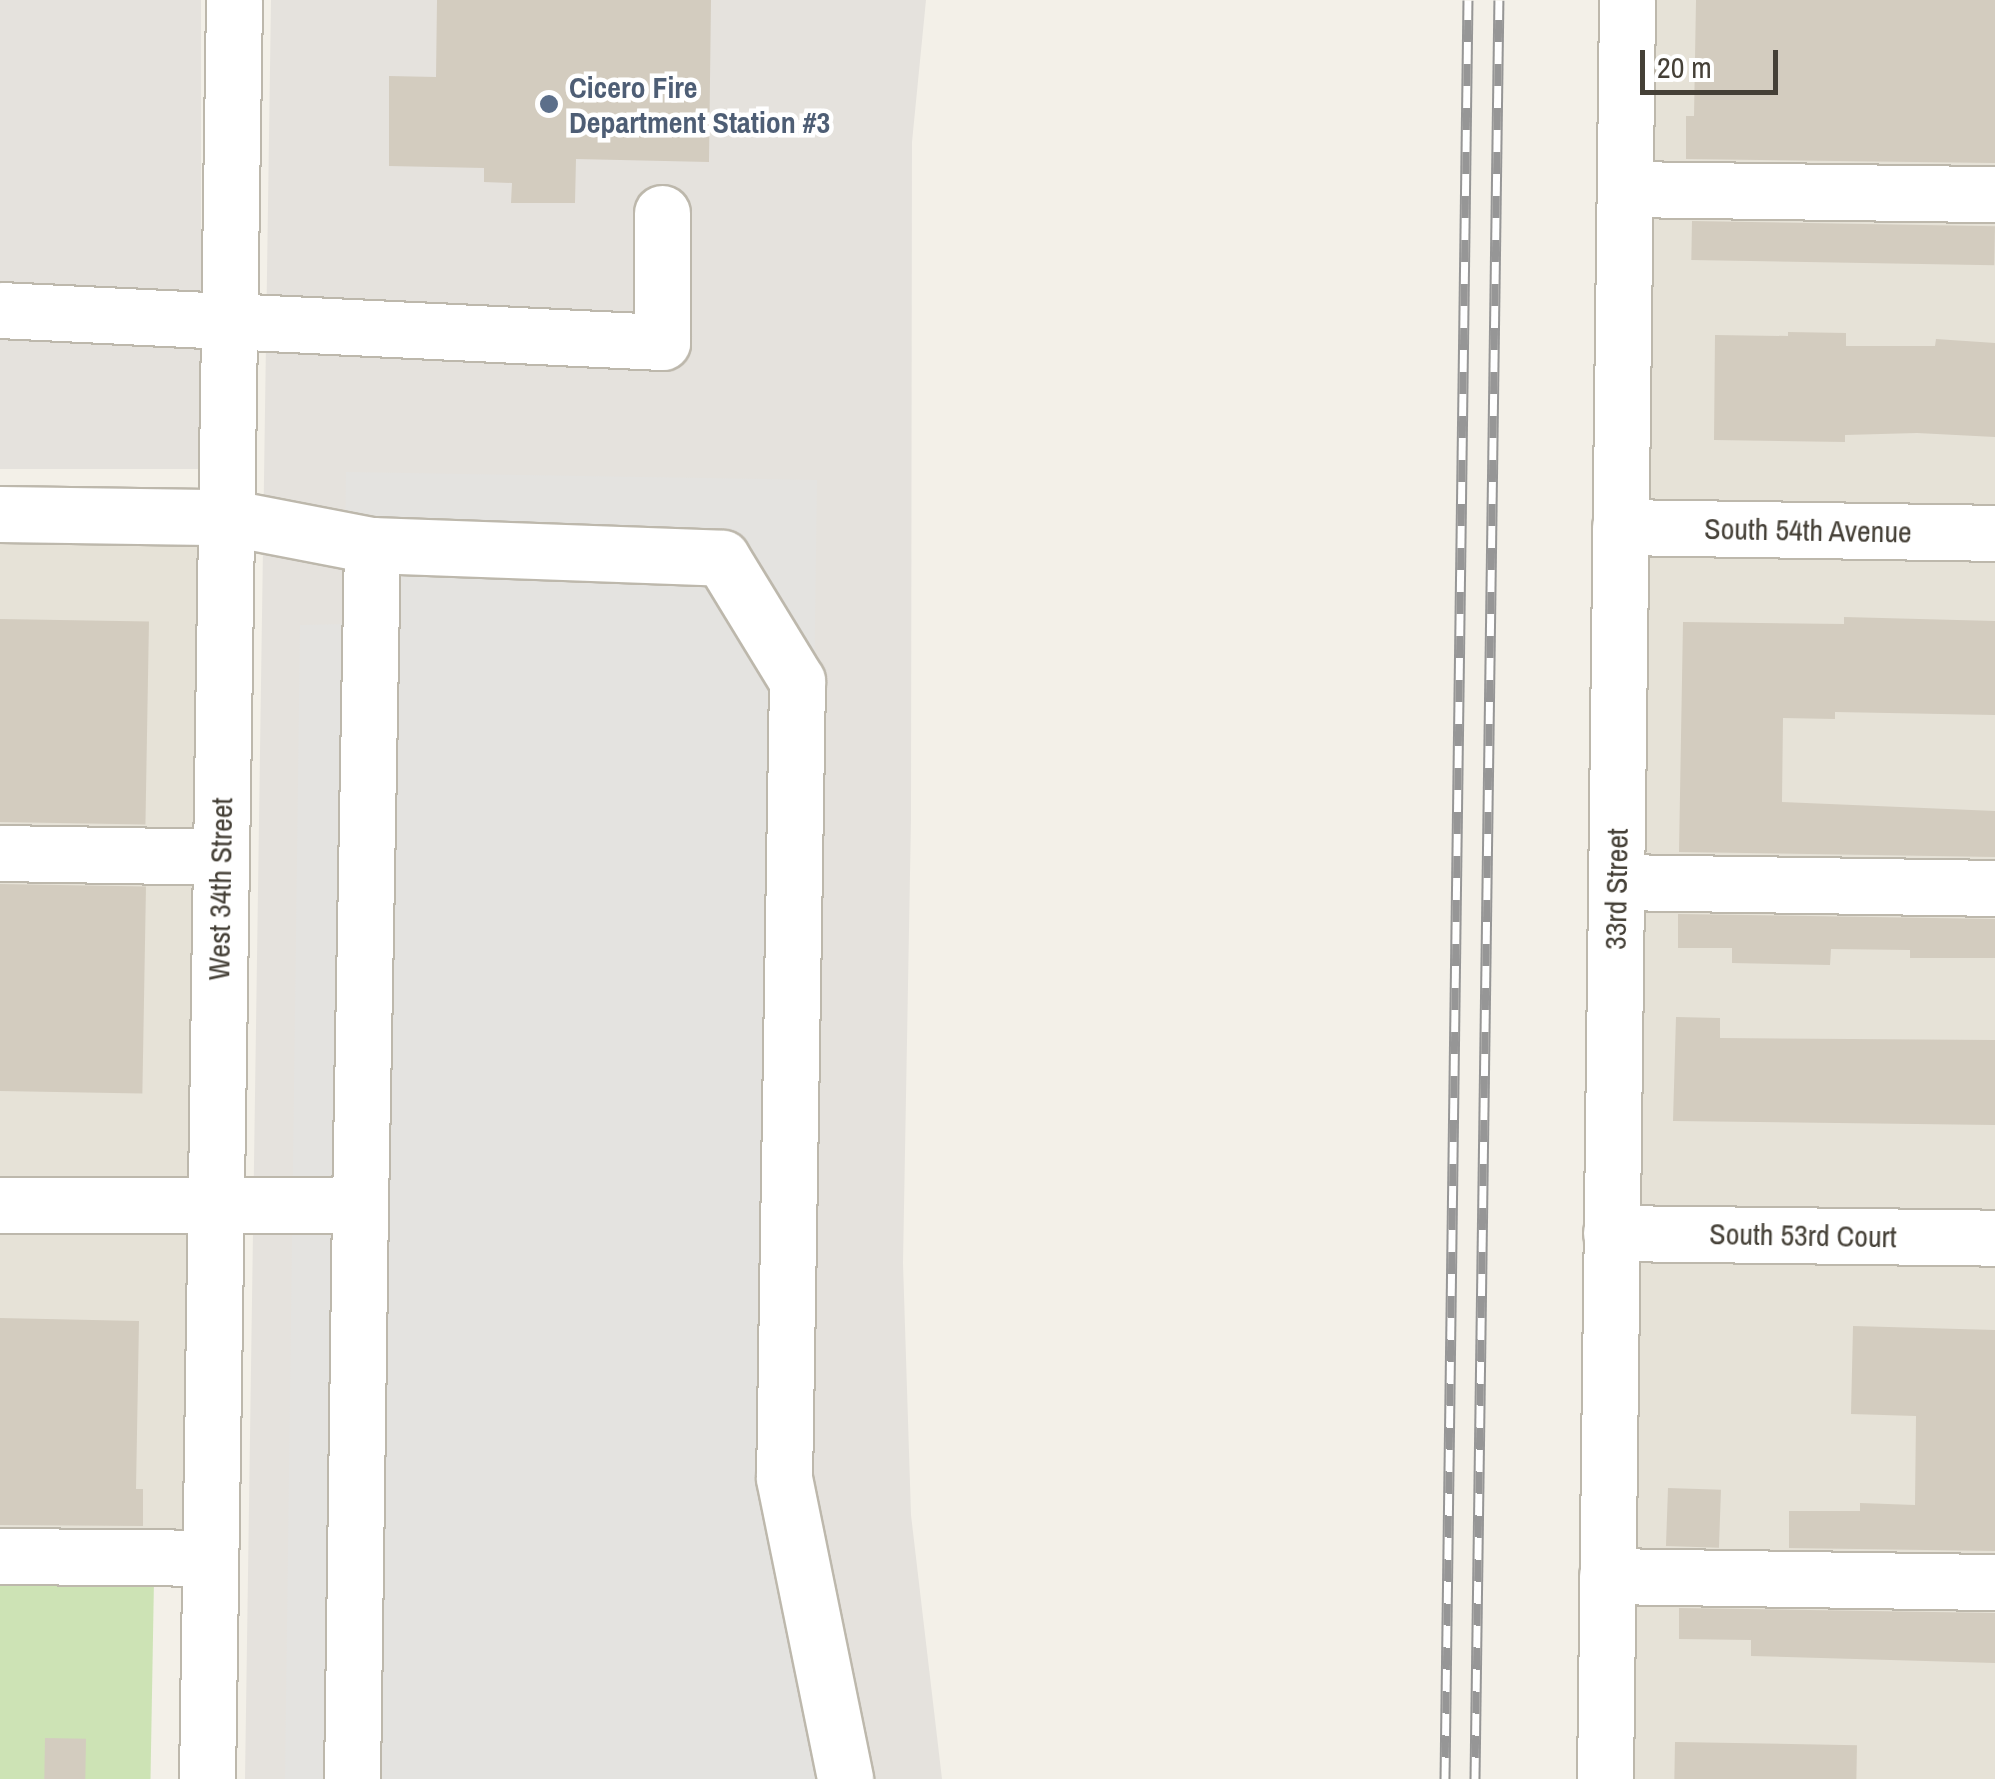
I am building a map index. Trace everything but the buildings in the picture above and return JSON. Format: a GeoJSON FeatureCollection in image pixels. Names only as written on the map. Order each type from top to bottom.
{"type":"FeatureCollection","features":[{"type":"Feature","properties":{"kind":"street","name":"West 34th Street"},"geometry":{"type":"LineString","coordinates":[[206,1779],[234,0]]}},
{"type":"Feature","properties":{"kind":"street","name":"33rd Street"},"geometry":{"type":"LineString","coordinates":[[1605,1779],[1627,0]]}},
{"type":"Feature","properties":{"kind":"street"},"geometry":{"type":"LineString","coordinates":[[1625,189],[1995,194]]}},
{"type":"Feature","properties":{"kind":"street"},"geometry":{"type":"LineString","coordinates":[[0,310],[662,342],[662,213]]}},
{"type":"Feature","properties":{"kind":"street"},"geometry":{"type":"LineString","coordinates":[[0,514],[226,517],[372,545],[722,558],[797,681],[784,1478],[845,1779]]}},
{"type":"Feature","properties":{"kind":"street","name":"South 54th Avenue"},"geometry":{"type":"LineString","coordinates":[[1620,528],[1995,533]]}},
{"type":"Feature","properties":{"kind":"street"},"geometry":{"type":"LineString","coordinates":[[352,1779],[372,545]]}},
{"type":"Feature","properties":{"kind":"street"},"geometry":{"type":"LineString","coordinates":[[0,853],[221,857]]}},
{"type":"Feature","properties":{"kind":"street"},"geometry":{"type":"LineString","coordinates":[[1616,882],[1995,888]]}},
{"type":"Feature","properties":{"kind":"street"},"geometry":{"type":"LineString","coordinates":[[0,1204],[360,1206]]}},
{"type":"Feature","properties":{"kind":"street","name":"South 53rd Court"},"geometry":{"type":"LineString","coordinates":[[1611,1233],[1995,1238]]}},
{"type":"Feature","properties":{"kind":"street"},"geometry":{"type":"LineString","coordinates":[[0,1556],[210,1558]]}},
{"type":"Feature","properties":{"kind":"street"},"geometry":{"type":"LineString","coordinates":[[1607,1576],[1995,1582]]}},
{"type":"Feature","properties":{"kind":"shaded area"},"geometry":{"type":"Polygon","coordinates":[[[0,0],[201,0],[201,469],[0,469],[0,0]]]}},
{"type":"Feature","properties":{"kind":"shaded area"},"geometry":{"type":"Polygon","coordinates":[[[271,0],[926,0],[912,142],[911,819],[903,1263],[911,1515],[942,1779],[245,1779],[271,0]]]}},
{"type":"Feature","properties":{"kind":"shaded area"},"geometry":{"type":"Polygon","coordinates":[[[1635,0],[1995,0],[1995,1779],[1635,1779],[1635,0]]]}},
{"type":"Feature","properties":{"kind":"shaded area"},"geometry":{"type":"Polygon","coordinates":[[[346,472],[817,480],[804,1432],[867,1779],[285,1779],[300,625],[344,624],[346,472]]]}},
{"type":"Feature","properties":{"kind":"shaded area"},"geometry":{"type":"Polygon","coordinates":[[[0,531],[213,531],[213,1542],[0,1542],[0,531]]]}},
{"type":"Feature","properties":{"kind":"green space"},"geometry":{"type":"Polygon","coordinates":[[[0,1578],[154,1581],[151,1779],[0,1779],[0,1578]]]}},
{"type":"Feature","properties":{"kind":"railway"},"geometry":{"type":"LineString","coordinates":[[1445,1779],[1468,0]]}},
{"type":"Feature","properties":{"kind":"railway"},"geometry":{"type":"LineString","coordinates":[[1475,1779],[1499,0]]}},
{"type":"Feature","properties":{"kind":"place","name":"Cicero Fire Department Station #3"},"geometry":{"type":"Point","coordinates":[549,104]}}]}
